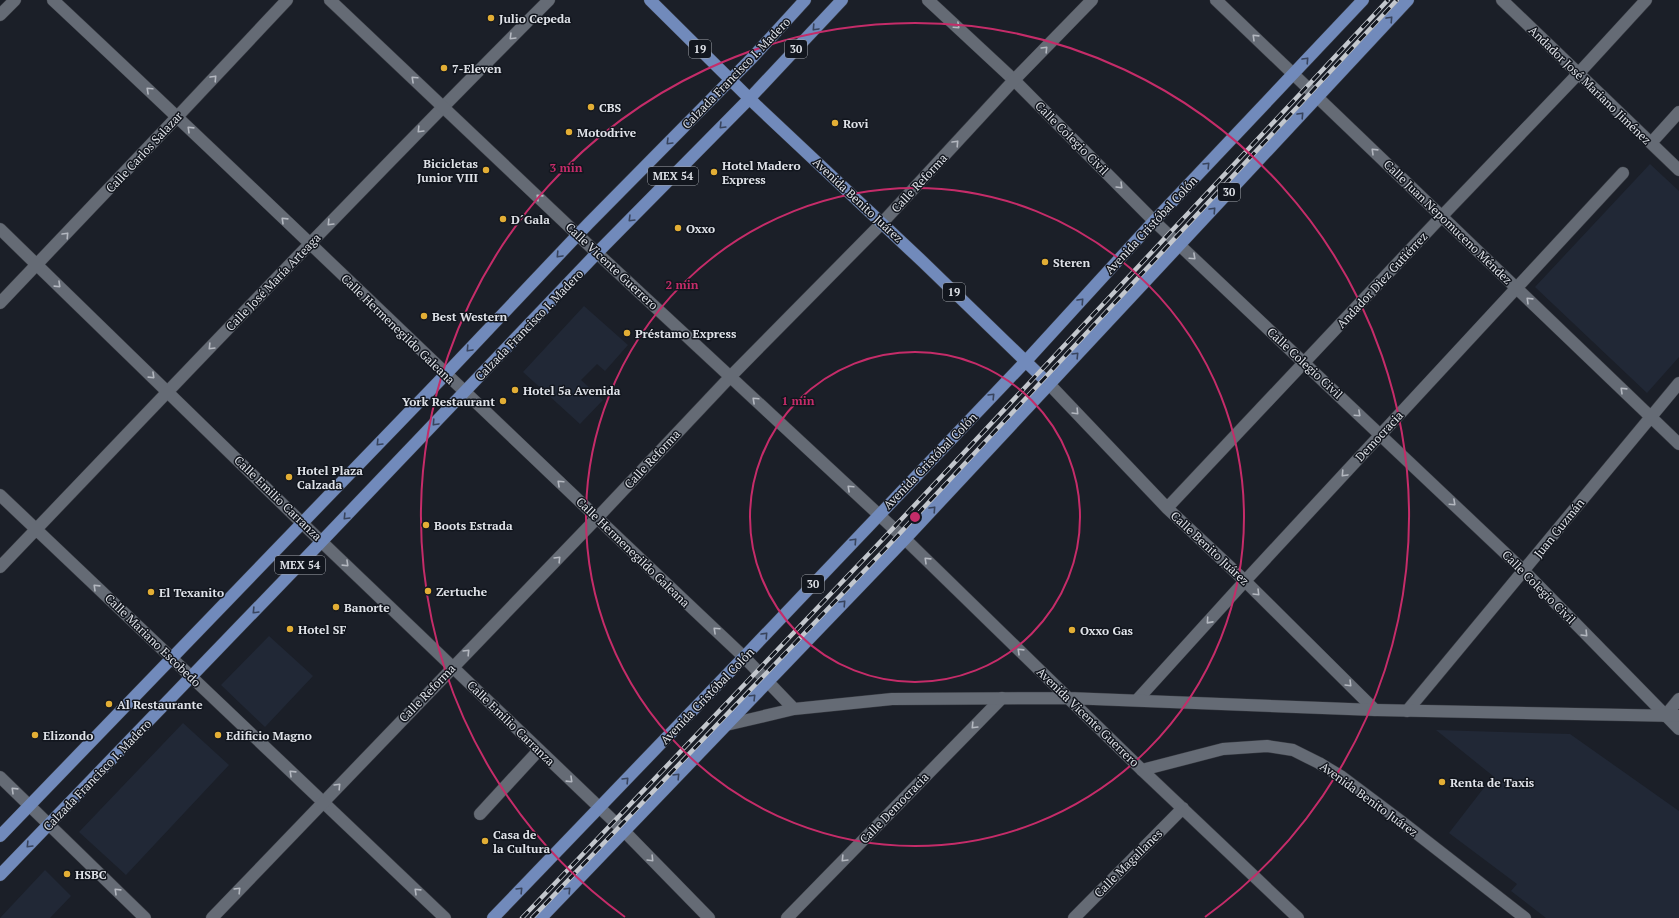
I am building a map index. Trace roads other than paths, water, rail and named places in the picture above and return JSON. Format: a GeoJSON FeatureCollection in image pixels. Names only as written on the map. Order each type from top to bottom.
{"type":"FeatureCollection","features":[{"type":"Feature","properties":{"kind":"main road","name":"Avenida Benito Juárez"},"geometry":{"type":"LineString","coordinates":[[650,0],[731,80],[1049,384]]}},
{"type":"Feature","properties":{"kind":"main road","name":"Calzada Francisco I. Madero"},"geometry":{"type":"LineString","coordinates":[[0,836],[446,374],[578,234],[731,80],[805,0]]}},
{"type":"Feature","properties":{"kind":"main road","name":"Calzada Francisco I. Madero"},"geometry":{"type":"LineString","coordinates":[[0,875],[597,253],[750,98],[842,0]]}},
{"type":"Feature","properties":{"kind":"main road","name":"Avenida Cristóbal Colón"},"geometry":{"type":"LineString","coordinates":[[493,918],[1026,361],[1154,221],[1363,0]]}},
{"type":"Feature","properties":{"kind":"main road","name":"30"},"geometry":{"type":"LineString","coordinates":[[541,918],[905,539],[1408,0]]}},
{"type":"Feature","properties":{"kind":"street"},"geometry":{"type":"LineString","coordinates":[[0,15],[14,0]]}},
{"type":"Feature","properties":{"kind":"street","name":"Calle Hermenegildo Galeana"},"geometry":{"type":"LineString","coordinates":[[52,0],[177,117],[464,392],[744,657],[794,709]]}},
{"type":"Feature","properties":{"kind":"street","name":"Calle Carlos Salazar"},"geometry":{"type":"LineString","coordinates":[[0,303],[287,0]]}},
{"type":"Feature","properties":{"kind":"street","name":"Calle Vicente Guerrero"},"geometry":{"type":"LineString","coordinates":[[330,0],[597,253],[878,515]]}},
{"type":"Feature","properties":{"kind":"street","name":"Calle José María Arteaga"},"geometry":{"type":"LineString","coordinates":[[0,567],[309,244],[443,106],[549,0]]}},
{"type":"Feature","properties":{"kind":"street","name":"Calle Colegio Civil"},"geometry":{"type":"LineString","coordinates":[[928,0],[1014,80],[1154,221],[1524,571],[1679,729]]}},
{"type":"Feature","properties":{"kind":"street","name":"Calle Reforma"},"geometry":{"type":"LineString","coordinates":[[212,918],[597,518],[730,377],[882,224],[1014,80],[1092,0]]}},
{"type":"Feature","properties":{"kind":"street","name":"Calle Juan Nepomuceno Méndez"},"geometry":{"type":"LineString","coordinates":[[1216,0],[1679,444]]}},
{"type":"Feature","properties":{"kind":"street","name":"Andador José Mariano Jiménez"},"geometry":{"type":"LineString","coordinates":[[1502,0],[1679,170]]}},
{"type":"Feature","properties":{"kind":"street","name":"Andador Diez Gutiérrez"},"geometry":{"type":"LineString","coordinates":[[1167,508],[1578,74],[1646,0]]}},
{"type":"Feature","properties":{"kind":"street"},"geometry":{"type":"LineString","coordinates":[[1651,143],[1679,112]]}},
{"type":"Feature","properties":{"kind":"street","name":"Democracia"},"geometry":{"type":"LineString","coordinates":[[1138,700],[1380,434],[1623,173]]}},
{"type":"Feature","properties":{"kind":"street","name":"Calle Emilio Carranza"},"geometry":{"type":"LineString","coordinates":[[0,229],[302,523],[624,831],[709,918]]}},
{"type":"Feature","properties":{"kind":"street","name":"Juan Guzmán"},"geometry":{"type":"LineString","coordinates":[[1407,711],[1679,383]]}},
{"type":"Feature","properties":{"kind":"street","name":"Calle Benito Juárez"},"geometry":{"type":"LineString","coordinates":[[1049,384],[1167,508],[1245,581],[1375,710]]}},
{"type":"Feature","properties":{"kind":"street","name":"Calle Mariano Escobedo"},"geometry":{"type":"LineString","coordinates":[[0,495],[445,918]]}},
{"type":"Feature","properties":{"kind":"street","name":"Avenida Vicente Guerrero"},"geometry":{"type":"LineString","coordinates":[[878,515],[905,539],[1142,770],[1298,918]]}},
{"type":"Feature","properties":{"kind":"street","name":"Calle Democracia"},"geometry":{"type":"LineString","coordinates":[[787,918],[1002,698]]}},
{"type":"Feature","properties":{"kind":"street"},"geometry":{"type":"LineString","coordinates":[[726,725],[794,709],[892,699],[1068,698],[1407,711],[1679,716]]}},
{"type":"Feature","properties":{"kind":"street"},"geometry":{"type":"LineString","coordinates":[[1665,716],[1679,699]]}},
{"type":"Feature","properties":{"kind":"street","name":"Avenida Benito Juárez"},"geometry":{"type":"LineString","coordinates":[[1142,770],[1223,749],[1267,746],[1293,750],[1342,777],[1525,918]]}},
{"type":"Feature","properties":{"kind":"street"},"geometry":{"type":"LineString","coordinates":[[480,814],[539,750]]}},
{"type":"Feature","properties":{"kind":"street"},"geometry":{"type":"LineString","coordinates":[[0,777],[145,918]]}},
{"type":"Feature","properties":{"kind":"street","name":"Calle Magallanes"},"geometry":{"type":"LineString","coordinates":[[1074,918],[1183,808]]}},
{"type":"Feature","properties":{"kind":"railway"},"geometry":{"type":"LineString","coordinates":[[522,918],[882,540],[1388,0]]}},
{"type":"Feature","properties":{"kind":"railway"},"geometry":{"type":"LineString","coordinates":[[532,918],[888,546],[1397,0]]}},
{"type":"Feature","properties":{"kind":"place","name":"Julio Cepeda"},"geometry":{"type":"Point","coordinates":[491,18]}},
{"type":"Feature","properties":{"kind":"place","name":"7-Eleven"},"geometry":{"type":"Point","coordinates":[444,68]}},
{"type":"Feature","properties":{"kind":"place","name":"CBS"},"geometry":{"type":"Point","coordinates":[591,107]}},
{"type":"Feature","properties":{"kind":"place","name":"Rovi"},"geometry":{"type":"Point","coordinates":[835,123]}},
{"type":"Feature","properties":{"kind":"place","name":"Motodrive"},"geometry":{"type":"Point","coordinates":[569,132]}},
{"type":"Feature","properties":{"kind":"place","name":"Bicicletas Junior VIII"},"geometry":{"type":"Point","coordinates":[486,170]}},
{"type":"Feature","properties":{"kind":"place","name":"Hotel Madero Express"},"geometry":{"type":"Point","coordinates":[714,172]}},
{"type":"Feature","properties":{"kind":"place","name":"D´Gala"},"geometry":{"type":"Point","coordinates":[503,219]}},
{"type":"Feature","properties":{"kind":"place","name":"Oxxo"},"geometry":{"type":"Point","coordinates":[678,228]}},
{"type":"Feature","properties":{"kind":"place","name":"Steren"},"geometry":{"type":"Point","coordinates":[1045,262]}},
{"type":"Feature","properties":{"kind":"place","name":"Best Western"},"geometry":{"type":"Point","coordinates":[424,316]}},
{"type":"Feature","properties":{"kind":"place","name":"Préstamo Express"},"geometry":{"type":"Point","coordinates":[627,333]}},
{"type":"Feature","properties":{"kind":"place","name":"Hotel 5a Avenida"},"geometry":{"type":"Point","coordinates":[515,390]}},
{"type":"Feature","properties":{"kind":"place","name":"York Restaurant"},"geometry":{"type":"Point","coordinates":[503,401]}},
{"type":"Feature","properties":{"kind":"place","name":"Hotel Plaza Calzada"},"geometry":{"type":"Point","coordinates":[289,477]}},
{"type":"Feature","properties":{"kind":"place","name":"Boots Estrada"},"geometry":{"type":"Point","coordinates":[426,525]}},
{"type":"Feature","properties":{"kind":"place","name":"Zertuche"},"geometry":{"type":"Point","coordinates":[428,591]}},
{"type":"Feature","properties":{"kind":"place","name":"El Texanito"},"geometry":{"type":"Point","coordinates":[151,592]}},
{"type":"Feature","properties":{"kind":"place","name":"Banorte"},"geometry":{"type":"Point","coordinates":[336,607]}},
{"type":"Feature","properties":{"kind":"place","name":"Hotel SF"},"geometry":{"type":"Point","coordinates":[290,629]}},
{"type":"Feature","properties":{"kind":"place","name":"Oxxo Gas"},"geometry":{"type":"Point","coordinates":[1072,630]}},
{"type":"Feature","properties":{"kind":"place","name":"Al Restaurante"},"geometry":{"type":"Point","coordinates":[109,704]}},
{"type":"Feature","properties":{"kind":"place","name":"Elizondo"},"geometry":{"type":"Point","coordinates":[35,735]}},
{"type":"Feature","properties":{"kind":"place","name":"Edificio Magno"},"geometry":{"type":"Point","coordinates":[218,735]}},
{"type":"Feature","properties":{"kind":"place","name":"Renta de Taxis"},"geometry":{"type":"Point","coordinates":[1442,782]}},
{"type":"Feature","properties":{"kind":"place","name":"Casa de la Cultura"},"geometry":{"type":"Point","coordinates":[485,841]}},
{"type":"Feature","properties":{"kind":"place","name":"HSBC"},"geometry":{"type":"Point","coordinates":[67,874]}}]}
